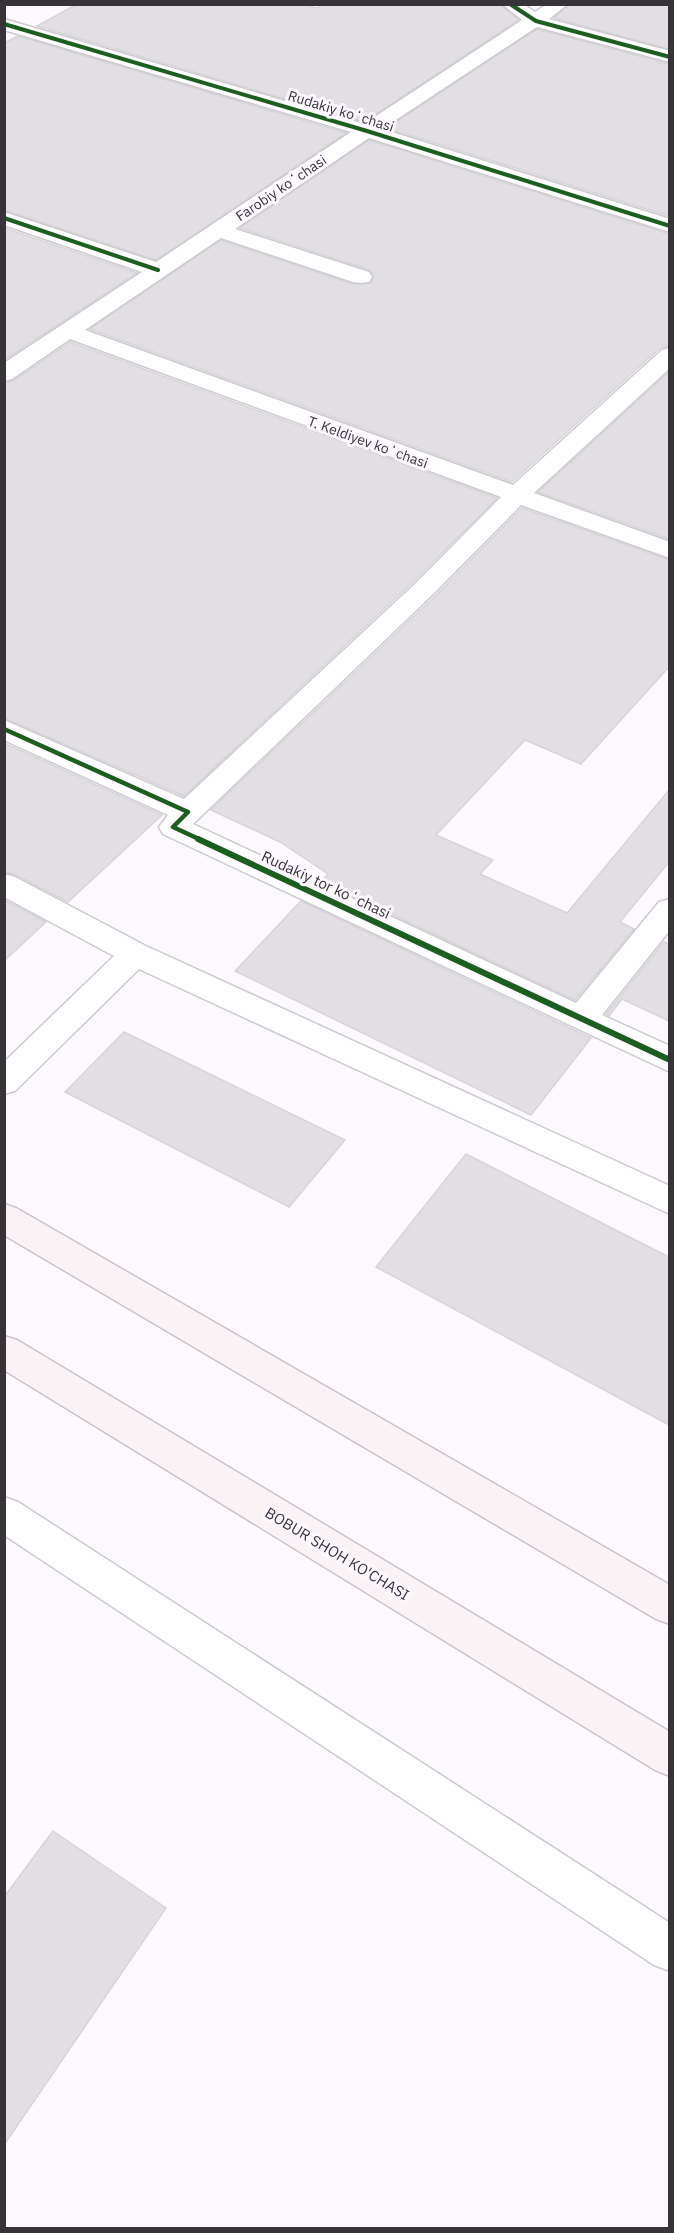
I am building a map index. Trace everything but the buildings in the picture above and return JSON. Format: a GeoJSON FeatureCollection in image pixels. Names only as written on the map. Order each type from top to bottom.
{"type":"FeatureCollection","features":[{"type":"Feature","properties":{"kind":"main road"},"geometry":{"type":"LineString","coordinates":[[4,1218],[669,1605]]}},
{"type":"Feature","properties":{"kind":"main road","name":"BOBUR SHOH KO'CHASI"},"geometry":{"type":"LineString","coordinates":[[4,1351],[669,1756]]}},
{"type":"Feature","properties":{"kind":"street"},"geometry":{"type":"LineString","coordinates":[[510,4],[536,21],[669,57]]}},
{"type":"Feature","properties":{"kind":"street","name":"Farobiy koʻchasi"},"geometry":{"type":"LineString","coordinates":[[4,374],[481,54],[560,4]]}},
{"type":"Feature","properties":{"kind":"street","name":"Rudakiy koʻchasi"},"geometry":{"type":"LineString","coordinates":[[4,24],[367,131],[669,225]]}},
{"type":"Feature","properties":{"kind":"street"},"geometry":{"type":"LineString","coordinates":[[4,218],[158,270]]}},
{"type":"Feature","properties":{"kind":"street"},"geometry":{"type":"LineString","coordinates":[[218,230],[361,277]]}},
{"type":"Feature","properties":{"kind":"street","name":"T. Keldiyev koʻchasi"},"geometry":{"type":"LineString","coordinates":[[68,331],[669,551]]}},
{"type":"Feature","properties":{"kind":"street"},"geometry":{"type":"LineString","coordinates":[[4,729],[188,812],[424,589],[516,496],[669,355]]}},
{"type":"Feature","properties":{"kind":"street","name":"Rudakiy tor koʻchasi"},"geometry":{"type":"LineString","coordinates":[[188,812],[173,827],[582,1017],[669,1060]]}},
{"type":"Feature","properties":{"kind":"street"},"geometry":{"type":"LineString","coordinates":[[4,884],[135,954],[669,1201]]}},
{"type":"Feature","properties":{"kind":"street"},"geometry":{"type":"LineString","coordinates":[[582,1017],[669,909]]}},
{"type":"Feature","properties":{"kind":"street"},"geometry":{"type":"LineString","coordinates":[[4,1083],[135,954]]}},
{"type":"Feature","properties":{"kind":"street"},"geometry":{"type":"LineString","coordinates":[[4,1514],[669,1949]]}},
{"type":"Feature","properties":{"kind":"cycle path"},"geometry":{"type":"LineString","coordinates":[[510,4],[536,21],[670,57]]}},
{"type":"Feature","properties":{"kind":"cycle path"},"geometry":{"type":"LineString","coordinates":[[4,24],[367,131],[670,226]]}},
{"type":"Feature","properties":{"kind":"cycle path"},"geometry":{"type":"LineString","coordinates":[[4,218],[158,270]]}},
{"type":"Feature","properties":{"kind":"cycle path"},"geometry":{"type":"LineString","coordinates":[[4,729],[188,812],[173,827],[670,1060]]}}]}
